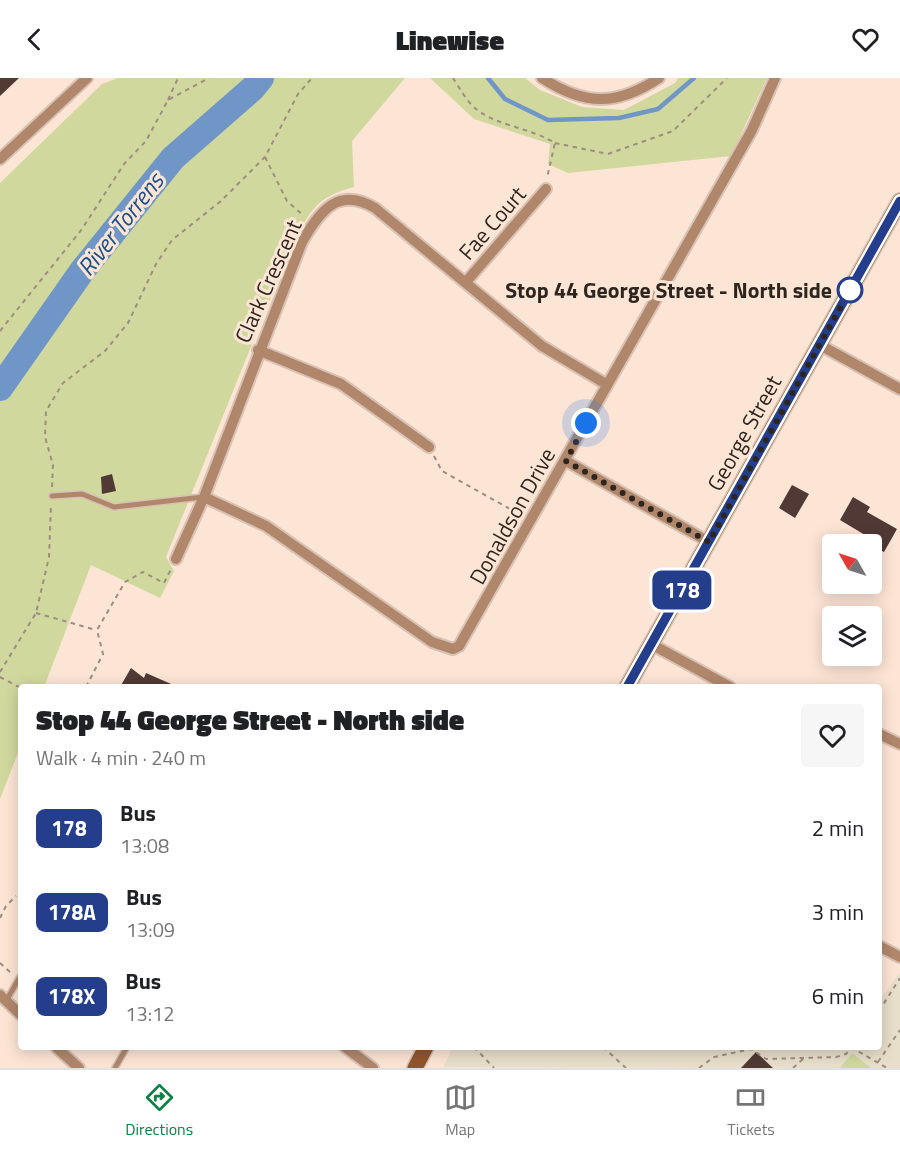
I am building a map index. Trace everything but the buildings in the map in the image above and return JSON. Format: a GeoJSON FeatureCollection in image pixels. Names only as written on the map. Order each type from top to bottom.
{"type":"FeatureCollection","features":[{"type":"Feature","properties":{"kind":"street"},"geometry":{"type":"LineString","coordinates":[[0,159],[87,78]]}},
{"type":"Feature","properties":{"kind":"street"},"geometry":{"type":"LineString","coordinates":[[542,78],[572,95],[606,100],[641,90],[659,78]]}},
{"type":"Feature","properties":{"kind":"street","name":"Donaldson Drive"},"geometry":{"type":"LineString","coordinates":[[204,497],[266,526],[422,636],[453,649],[459,646],[469,633],[566,461],[606,384],[752,130],[775,78]]}},
{"type":"Feature","properties":{"kind":"street","name":"Fae Court"},"geometry":{"type":"LineString","coordinates":[[466,282],[545,190]]}},
{"type":"Feature","properties":{"kind":"street","name":"Clark Crescent"},"geometry":{"type":"LineString","coordinates":[[176,559],[204,497],[258,350],[302,242],[312,225],[327,208],[338,201],[350,198],[362,200],[393,220],[542,346],[606,384]]}},
{"type":"Feature","properties":{"kind":"street","name":"George Street"},"geometry":{"type":"LineString","coordinates":[[629,684],[900,201]]}},
{"type":"Feature","properties":{"kind":"street"},"geometry":{"type":"LineString","coordinates":[[820,345],[900,389]]}},
{"type":"Feature","properties":{"kind":"street"},"geometry":{"type":"LineString","coordinates":[[258,350],[341,384],[429,447]]}},
{"type":"Feature","properties":{"kind":"street"},"geometry":{"type":"LineString","coordinates":[[566,461],[709,542]]}},
{"type":"Feature","properties":{"kind":"street"},"geometry":{"type":"LineString","coordinates":[[651,644],[724,684]]}},
{"type":"Feature","properties":{"kind":"street"},"geometry":{"type":"LineString","coordinates":[[882,735],[900,744]]}},
{"type":"Feature","properties":{"kind":"street"},"geometry":{"type":"LineString","coordinates":[[882,948],[900,957]]}},
{"type":"Feature","properties":{"kind":"street"},"geometry":{"type":"LineString","coordinates":[[3,998],[18,1012]]}},
{"type":"Feature","properties":{"kind":"street"},"geometry":{"type":"LineString","coordinates":[[59,1050],[79,1068]]}},
{"type":"Feature","properties":{"kind":"street"},"geometry":{"type":"LineString","coordinates":[[349,1050],[373,1068]]}},
{"type":"Feature","properties":{"kind":"street"},"geometry":{"type":"LineString","coordinates":[[415,1068],[424,1050]]}},
{"type":"Feature","properties":{"kind":"lane"},"geometry":{"type":"LineString","coordinates":[[52,496],[82,494],[114,507],[204,497]]}},
{"type":"Feature","properties":{"kind":"lane"},"geometry":{"type":"LineString","coordinates":[[3,998],[18,979]]}},
{"type":"Feature","properties":{"kind":"lane"},"geometry":{"type":"LineString","coordinates":[[115,1068],[125,1050]]}},
{"type":"Feature","properties":{"kind":"path"},"geometry":{"type":"LineString","coordinates":[[0,331],[82,230],[124,165],[146,141],[178,78]]}},
{"type":"Feature","properties":{"kind":"path"},"geometry":{"type":"LineString","coordinates":[[168,100],[209,78]]}},
{"type":"Feature","properties":{"kind":"path"},"geometry":{"type":"LineString","coordinates":[[0,672],[36,613],[49,557],[53,465],[45,437],[46,411],[63,383],[105,351],[128,323],[156,264],[172,240],[221,201],[265,157],[298,94],[312,78]]}},
{"type":"Feature","properties":{"kind":"path"},"geometry":{"type":"LineString","coordinates":[[453,78],[475,109],[506,124],[537,132],[555,143],[608,154],[673,131],[728,78]]}},
{"type":"Feature","properties":{"kind":"path"},"geometry":{"type":"LineString","coordinates":[[545,190],[555,143]]}},
{"type":"Feature","properties":{"kind":"path"},"geometry":{"type":"LineString","coordinates":[[265,157],[287,201],[312,225]]}},
{"type":"Feature","properties":{"kind":"path"},"geometry":{"type":"LineString","coordinates":[[429,447],[442,471],[532,521]]}},
{"type":"Feature","properties":{"kind":"path"},"geometry":{"type":"LineString","coordinates":[[88,684],[103,654],[97,630],[125,582],[143,572],[164,583],[176,559]]}},
{"type":"Feature","properties":{"kind":"path"},"geometry":{"type":"LineString","coordinates":[[36,613],[97,630]]}},
{"type":"Feature","properties":{"kind":"path"},"geometry":{"type":"LineString","coordinates":[[0,678],[18,687]]}},
{"type":"Feature","properties":{"kind":"path"},"geometry":{"type":"LineString","coordinates":[[0,918],[6,906],[16,896]]}},
{"type":"Feature","properties":{"kind":"path"},"geometry":{"type":"LineString","coordinates":[[0,963],[18,976]]}},
{"type":"Feature","properties":{"kind":"path"},"geometry":{"type":"LineString","coordinates":[[882,1006],[900,978]]}},
{"type":"Feature","properties":{"kind":"path"},"geometry":{"type":"LineString","coordinates":[[878,1062],[900,1030]]}},
{"type":"Feature","properties":{"kind":"path"},"geometry":{"type":"LineString","coordinates":[[477,1050],[494,1068]]}},
{"type":"Feature","properties":{"kind":"path"},"geometry":{"type":"LineString","coordinates":[[606,1050],[626,1068]]}},
{"type":"Feature","properties":{"kind":"path"},"geometry":{"type":"LineString","coordinates":[[699,1068],[714,1057],[746,1050]]}},
{"type":"Feature","properties":{"kind":"path"},"geometry":{"type":"LineString","coordinates":[[752,1050],[765,1059],[836,1057],[846,1054],[849,1050]]}},
{"type":"Feature","properties":{"kind":"path"},"geometry":{"type":"LineString","coordinates":[[857,1050],[887,1068]]}},
{"type":"Feature","properties":{"kind":"path"},"geometry":{"type":"LineString","coordinates":[[793,1068],[804,1058]]}},
{"type":"Feature","properties":{"kind":"shaded area"},"geometry":{"type":"Polygon","coordinates":[[[900,972],[900,1068],[443,1067],[452,1050],[882,1050],[882,997],[900,972]]]}},
{"type":"Feature","properties":{"kind":"green space"},"geometry":{"type":"Polygon","coordinates":[[[118,78],[405,78],[352,141],[354,187],[330,196],[315,207],[292,245],[166,557],[174,571],[160,598],[91,565],[45,684],[18,684],[18,753],[0,799],[0,183],[102,84],[118,78]]]}},
{"type":"Feature","properties":{"kind":"green space"},"geometry":{"type":"Polygon","coordinates":[[[430,78],[525,78],[540,90],[582,107],[624,110],[675,83],[678,78],[767,78],[731,156],[568,173],[548,164],[550,144],[474,119],[430,78]]]}},
{"type":"Feature","properties":{"kind":"green space"},"geometry":{"type":"Polygon","coordinates":[[[852,1053],[871,1068],[840,1068],[852,1053]]]}},
{"type":"Feature","properties":{"kind":"waterway","name":"River Torrens"},"geometry":{"type":"LineString","coordinates":[[0,388],[82,271],[173,158],[253,88],[261,78]]}},
{"type":"Feature","properties":{"kind":"waterway"},"geometry":{"type":"LineString","coordinates":[[488,78],[505,99],[548,120],[619,118],[658,109],[694,78]]}},
{"type":"Feature","properties":{"kind":"bus line","name":"178"},"geometry":{"type":"LineString","coordinates":[[629,684],[900,201]]}},
{"type":"Feature","properties":{"kind":"place","name":"Stop 44 George Street - North side"},"geometry":{"type":"Point","coordinates":[850,290]}},
{"type":"Feature","properties":{"kind":"route"},"geometry":{"type":"LineString","coordinates":[[586,423],[566,461],[709,542],[852,287],[850,290]]}}]}
